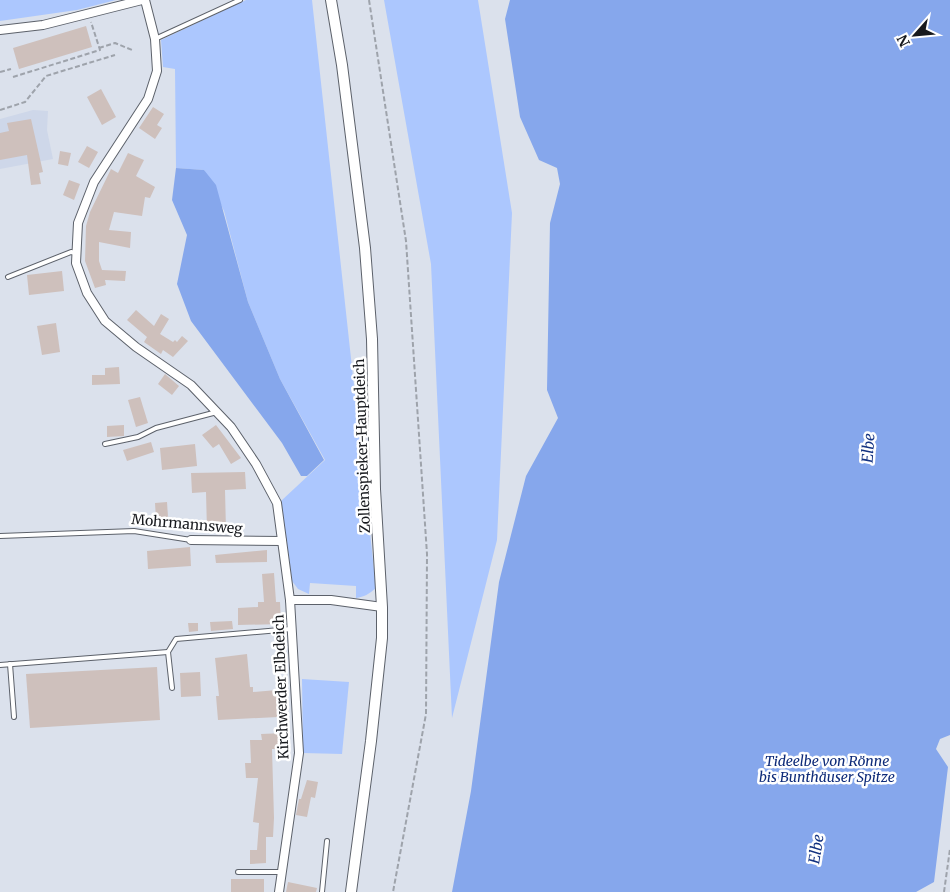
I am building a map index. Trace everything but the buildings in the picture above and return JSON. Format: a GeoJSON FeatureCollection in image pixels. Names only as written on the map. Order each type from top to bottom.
{"type":"FeatureCollection","features":[{"type":"Feature","properties":{"kind":"street"},"geometry":{"type":"LineString","coordinates":[[0,30],[43,25],[143,0]]}},
{"type":"Feature","properties":{"kind":"street","name":"Kirchwerder Elbdeich"},"geometry":{"type":"LineString","coordinates":[[143,0],[155,39],[157,71],[148,100],[94,182],[78,223],[76,262],[87,293],[105,321],[136,347],[191,385],[218,412],[232,427],[256,464],[277,503],[290,600],[298,753],[279,892]]}},
{"type":"Feature","properties":{"kind":"street","name":"Zollenspieker-Hauptdeich"},"geometry":{"type":"LineString","coordinates":[[331,0],[343,74],[365,248],[372,339],[375,489],[382,607],[382,638],[372,741],[351,892]]}},
{"type":"Feature","properties":{"kind":"street","name":"Mohrmannsweg"},"geometry":{"type":"LineString","coordinates":[[191,540],[282,541]]}},
{"type":"Feature","properties":{"kind":"street","name":"Kirchwerder Elbdeich"},"geometry":{"type":"LineString","coordinates":[[290,600],[331,600],[382,607]]}},
{"type":"Feature","properties":{"kind":"lane"},"geometry":{"type":"LineString","coordinates":[[155,39],[240,0]]}},
{"type":"Feature","properties":{"kind":"lane"},"geometry":{"type":"LineString","coordinates":[[8,277],[71,252],[77,253]]}},
{"type":"Feature","properties":{"kind":"lane"},"geometry":{"type":"LineString","coordinates":[[106,444],[138,437],[156,428],[218,412]]}},
{"type":"Feature","properties":{"kind":"lane","name":"Mohrmannsweg"},"geometry":{"type":"LineString","coordinates":[[0,536],[134,530],[191,540]]}},
{"type":"Feature","properties":{"kind":"lane"},"geometry":{"type":"LineString","coordinates":[[172,688],[168,652],[176,639],[291,629]]}},
{"type":"Feature","properties":{"kind":"lane"},"geometry":{"type":"LineString","coordinates":[[0,665],[168,652]]}},
{"type":"Feature","properties":{"kind":"lane"},"geometry":{"type":"LineString","coordinates":[[10,664],[14,717]]}},
{"type":"Feature","properties":{"kind":"lane"},"geometry":{"type":"LineString","coordinates":[[322,892],[327,841]]}},
{"type":"Feature","properties":{"kind":"lane"},"geometry":{"type":"LineString","coordinates":[[238,872],[282,872]]}},
{"type":"Feature","properties":{"kind":"path"},"geometry":{"type":"LineString","coordinates":[[369,0],[406,241],[427,554],[426,714],[393,892]]}},
{"type":"Feature","properties":{"kind":"path"},"geometry":{"type":"LineString","coordinates":[[89,14],[99,48]]}},
{"type":"Feature","properties":{"kind":"path"},"geometry":{"type":"LineString","coordinates":[[13,77],[100,50],[99,48],[115,43],[132,50]]}},
{"type":"Feature","properties":{"kind":"path"},"geometry":{"type":"LineString","coordinates":[[0,110],[25,102],[46,76],[115,55]]}},
{"type":"Feature","properties":{"kind":"path"},"geometry":{"type":"LineString","coordinates":[[0,72],[11,69]]}},
{"type":"Feature","properties":{"kind":"path"},"geometry":{"type":"LineString","coordinates":[[944,892],[950,849]]}},
{"type":"Feature","properties":{"kind":"shaded area"},"geometry":{"type":"Polygon","coordinates":[[[0,0],[116,0],[77,10],[0,21],[0,0]]]}},
{"type":"Feature","properties":{"kind":"shaded area"},"geometry":{"type":"Polygon","coordinates":[[[246,0],[312,0],[376,588],[359,598],[356,598],[356,586],[310,583],[309,594],[298,589],[292,581],[281,501],[325,460],[280,379],[248,302],[224,211],[204,170],[176,168],[175,69],[163,67],[161,40],[246,0]]]}},
{"type":"Feature","properties":{"kind":"shaded area"},"geometry":{"type":"Polygon","coordinates":[[[384,0],[478,0],[512,213],[497,540],[452,718],[431,264],[384,0]]]}},
{"type":"Feature","properties":{"kind":"shaded area"},"geometry":{"type":"Polygon","coordinates":[[[33,110],[48,111],[47,130],[53,159],[0,169],[0,119],[33,110]]]}},
{"type":"Feature","properties":{"kind":"shaded area"},"geometry":{"type":"Polygon","coordinates":[[[302,679],[349,682],[342,754],[303,753],[302,679]]]}},
{"type":"Feature","properties":{"kind":"water","name":"Elbe"},"geometry":{"type":"Polygon","coordinates":[[[510,0],[950,0],[950,735],[940,739],[936,749],[948,767],[934,882],[916,892],[452,892],[471,791],[499,582],[526,476],[558,418],[547,390],[550,223],[560,184],[557,168],[539,160],[520,117],[505,19],[510,0]]]}},
{"type":"Feature","properties":{"kind":"water"},"geometry":{"type":"Polygon","coordinates":[[[176,168],[204,170],[216,185],[248,302],[280,379],[324,460],[307,476],[301,476],[282,443],[191,321],[177,284],[187,235],[172,200],[176,168]]]}},
{"type":"Feature","properties":{"kind":"park label","name":"Tideelbe von Rönne bis Bunthäuser Spitze"},"geometry":{"type":"Point","coordinates":[827,770]}}]}
